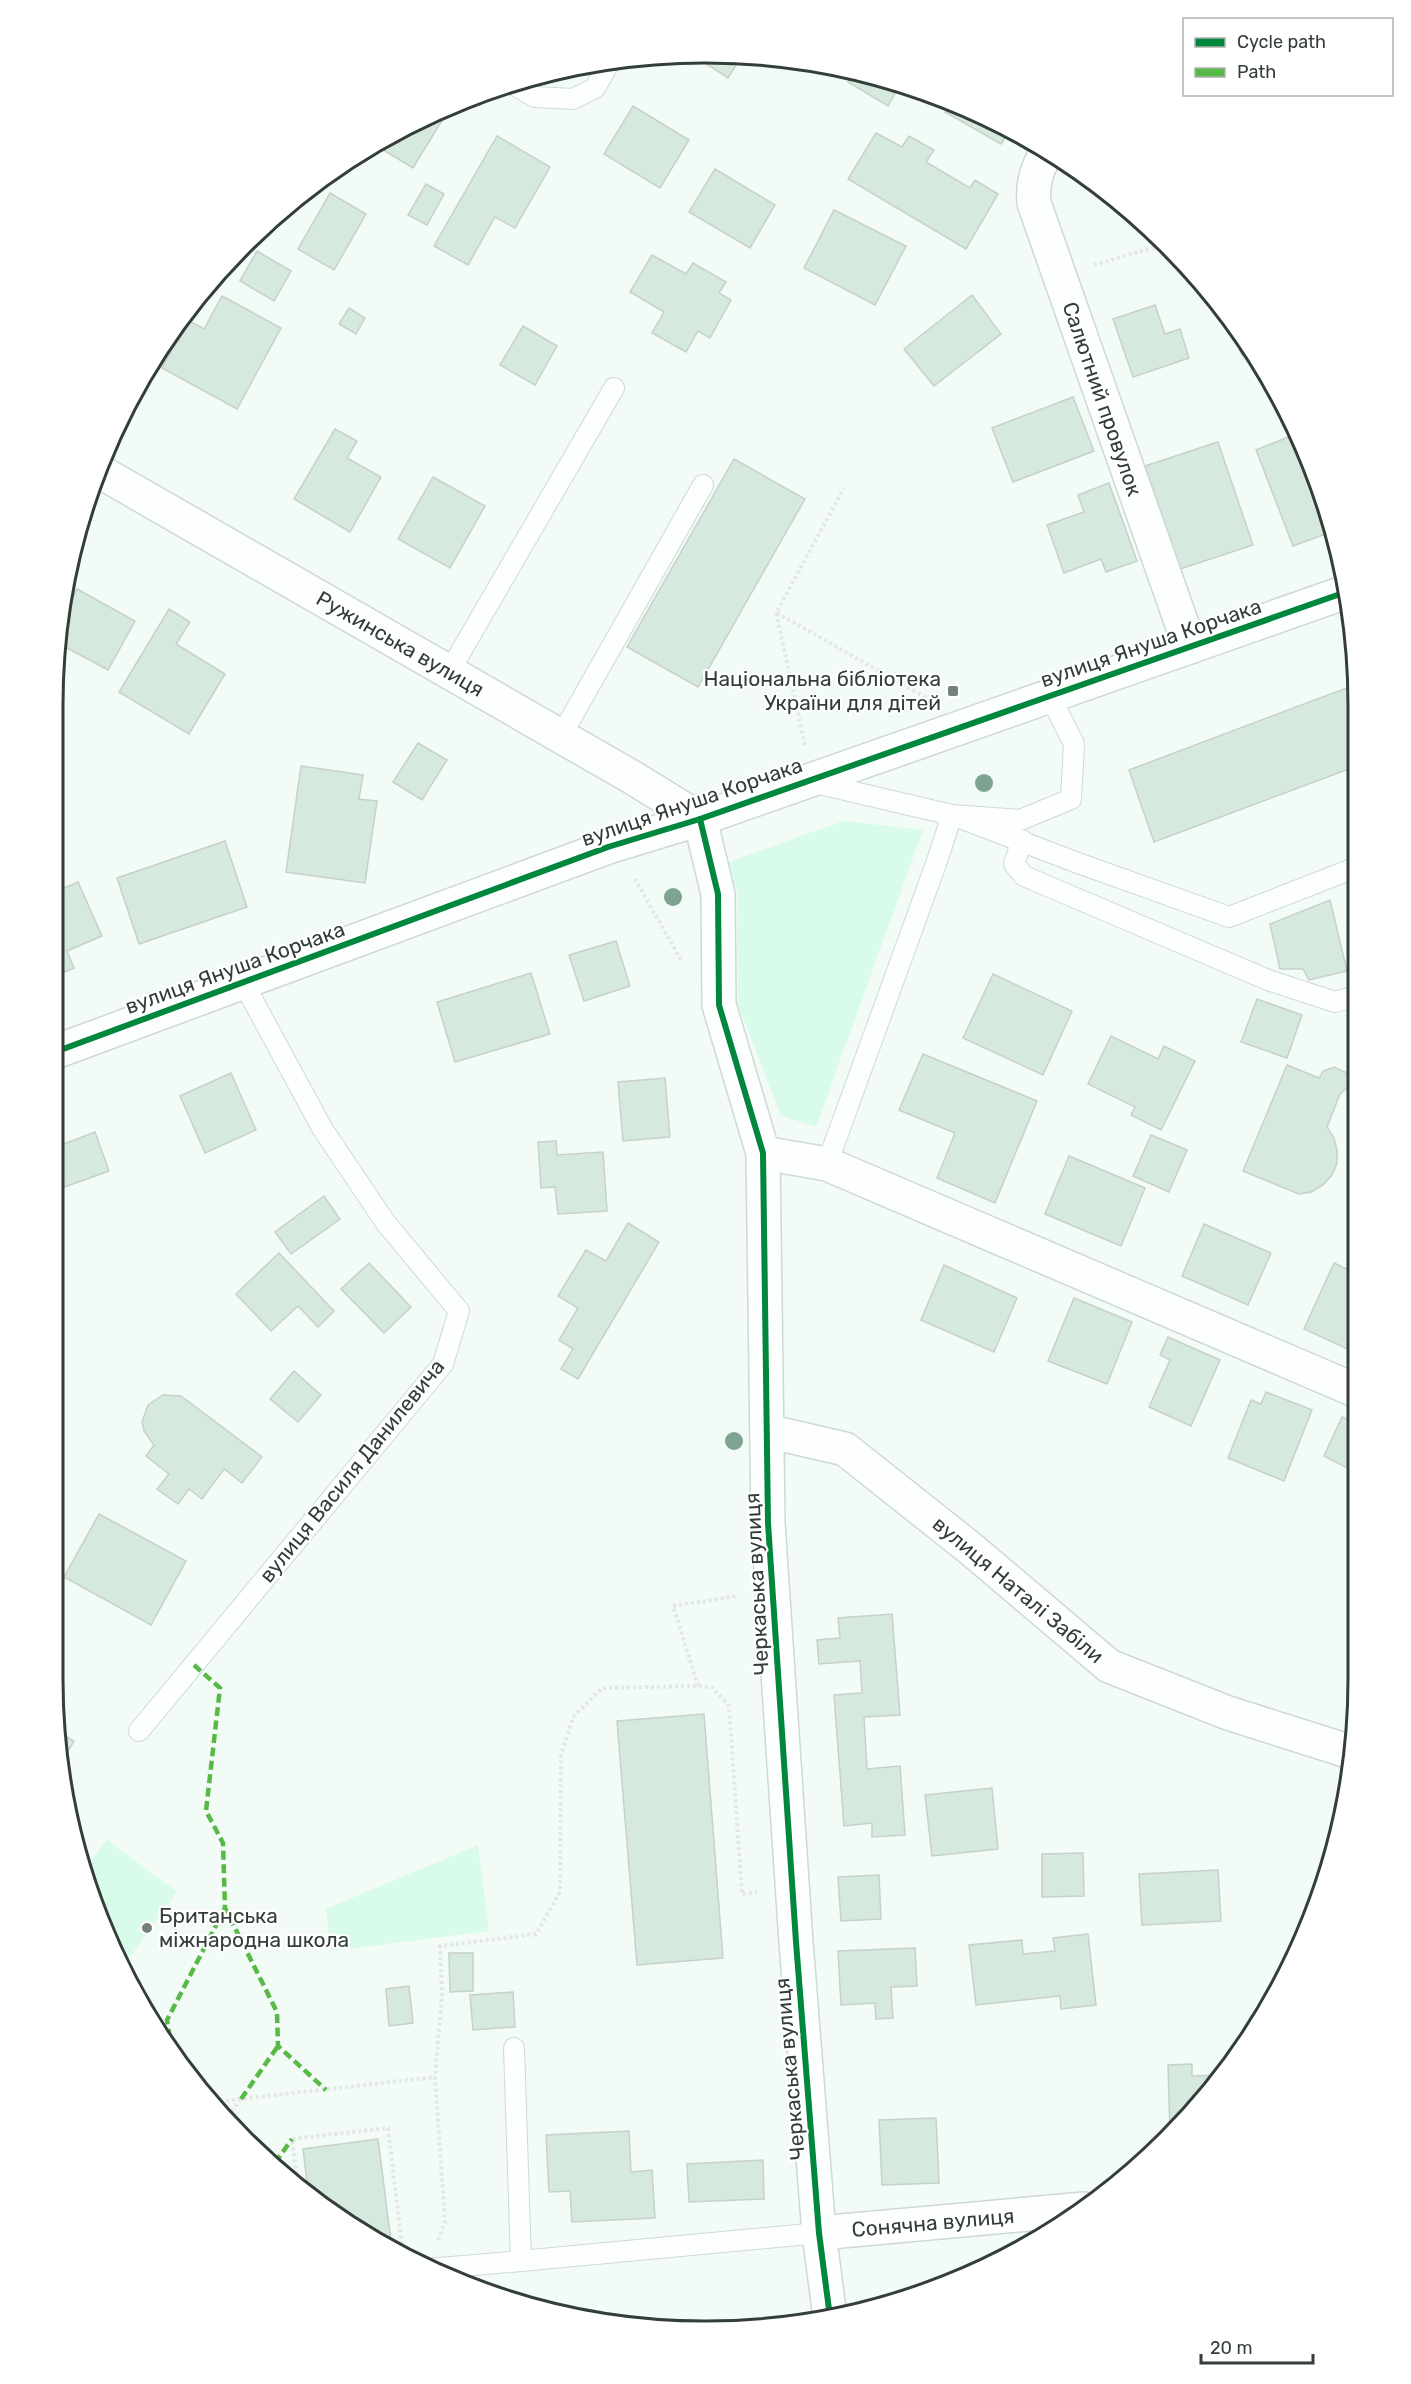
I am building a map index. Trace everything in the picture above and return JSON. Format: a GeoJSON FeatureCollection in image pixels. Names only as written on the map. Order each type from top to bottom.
{"type":"FeatureCollection","features":[{"type":"Feature","properties":{"kind":"street","name":"Салютний провулок"},"geometry":{"type":"LineString","coordinates":[[1043,159],[1033,187],[1034,203],[1190,647]]}},
{"type":"Feature","properties":{"kind":"street","name":"Ружинська вулиця"},"geometry":{"type":"LineString","coordinates":[[106,475],[561,736],[700,819]]}},
{"type":"Feature","properties":{"kind":"street","name":"вулиця Януша Корчака"},"geometry":{"type":"LineString","coordinates":[[63,1049],[244,984],[608,847],[700,819],[1338,595]]}},
{"type":"Feature","properties":{"kind":"street","name":"Черкаська вулиця"},"geometry":{"type":"LineString","coordinates":[[700,819],[718,894],[719,1005],[764,1153],[768,1523],[796,1942],[819,2233],[829,2309]]}},
{"type":"Feature","properties":{"kind":"street"},"geometry":{"type":"LineString","coordinates":[[764,1153],[827,1164],[1348,1387]]}},
{"type":"Feature","properties":{"kind":"street","name":"вулиця Наталі Забіли"},"geometry":{"type":"LineString","coordinates":[[767,1431],[845,1449],[971,1549],[1109,1666],[1228,1713],[1344,1750]]}},
{"type":"Feature","properties":{"kind":"street","name":"Сонячна вулиця"},"geometry":{"type":"LineString","coordinates":[[819,2233],[1065,2211]]}},
{"type":"Feature","properties":{"kind":"lane"},"geometry":{"type":"LineString","coordinates":[[523,90],[535,97],[573,99],[595,88],[605,71]]}},
{"type":"Feature","properties":{"kind":"lane"},"geometry":{"type":"LineString","coordinates":[[449,672],[614,388]]}},
{"type":"Feature","properties":{"kind":"lane"},"geometry":{"type":"LineString","coordinates":[[561,736],[703,484]]}},
{"type":"Feature","properties":{"kind":"lane"},"geometry":{"type":"LineString","coordinates":[[952,815],[1020,820],[1071,799],[1074,744],[1050,696]]}},
{"type":"Feature","properties":{"kind":"lane"},"geometry":{"type":"LineString","coordinates":[[808,781],[952,815],[1229,917],[1348,871]]}},
{"type":"Feature","properties":{"kind":"lane"},"geometry":{"type":"LineString","coordinates":[[827,1164],[952,815]]}},
{"type":"Feature","properties":{"kind":"lane"},"geometry":{"type":"LineString","coordinates":[[1022,840],[1014,864],[1024,876],[1268,980],[1335,1002],[1348,998]]}},
{"type":"Feature","properties":{"kind":"lane","name":"вулиця Василя Данилевича"},"geometry":{"type":"LineString","coordinates":[[139,1731],[443,1364],[459,1311],[385,1222],[329,1138],[244,984]]}},
{"type":"Feature","properties":{"kind":"lane"},"geometry":{"type":"LineString","coordinates":[[514,2048],[521,2261]]}},
{"type":"Feature","properties":{"kind":"lane"},"geometry":{"type":"LineString","coordinates":[[449,2267],[819,2233]]}},
{"type":"Feature","properties":{"kind":"path"},"geometry":{"type":"LineString","coordinates":[[1059,275],[1156,247]]}},
{"type":"Feature","properties":{"kind":"path"},"geometry":{"type":"LineString","coordinates":[[806,746],[776,613],[844,488]]}},
{"type":"Feature","properties":{"kind":"path"},"geometry":{"type":"LineString","coordinates":[[776,613],[936,703]]}},
{"type":"Feature","properties":{"kind":"path"},"geometry":{"type":"LineString","coordinates":[[635,879],[687,970]]}},
{"type":"Feature","properties":{"kind":"path"},"geometry":{"type":"LineString","coordinates":[[698,1686],[673,1606],[747,1595]]}},
{"type":"Feature","properties":{"kind":"path"},"geometry":{"type":"LineString","coordinates":[[431,2259],[445,2222],[435,2077],[442,1995],[440,1946],[536,1934],[560,1892],[561,1755],[573,1717],[602,1688],[712,1687],[729,1706],[742,1894],[763,1892]]}},
{"type":"Feature","properties":{"kind":"path"},"geometry":{"type":"LineString","coordinates":[[221,2101],[435,2077]]}},
{"type":"Feature","properties":{"kind":"path"},"geometry":{"type":"LineString","coordinates":[[231,2112],[241,2099]]}},
{"type":"Feature","properties":{"kind":"path"},"geometry":{"type":"LineString","coordinates":[[296,2174],[292,2139],[388,2128],[402,2245]]}},
{"type":"Feature","properties":{"kind":"green space"},"geometry":{"type":"Polygon","coordinates":[[[843,821],[923,830],[816,1127],[781,1116],[738,1005],[737,892],[729,862],[843,821]]]}},
{"type":"Feature","properties":{"kind":"green space"},"geometry":{"type":"Polygon","coordinates":[[[107,1840],[177,1892],[128,1960],[97,1885],[90,1862],[107,1840]]]}},
{"type":"Feature","properties":{"kind":"green space"},"geometry":{"type":"Polygon","coordinates":[[[478,1845],[489,1931],[331,1951],[326,1909],[478,1845]]]}},
{"type":"Feature","properties":{"kind":"building"},"geometry":{"type":"Polygon","coordinates":[[[705,63],[737,64],[728,78],[705,63]]]}},
{"type":"Feature","properties":{"kind":"building"},"geometry":{"type":"Polygon","coordinates":[[[849,79],[896,92],[888,106],[848,82],[849,79]]]}},
{"type":"Feature","properties":{"kind":"building"},"geometry":{"type":"Polygon","coordinates":[[[633,106],[689,140],[660,188],[604,154],[633,106]]]}},
{"type":"Feature","properties":{"kind":"building"},"geometry":{"type":"Polygon","coordinates":[[[946,110],[951,112],[1005,137],[1001,144],[945,112],[946,110]]]}},
{"type":"Feature","properties":{"kind":"building"},"geometry":{"type":"Polygon","coordinates":[[[442,120],[413,168],[383,150],[442,120]]]}},
{"type":"Feature","properties":{"kind":"building"},"geometry":{"type":"Polygon","coordinates":[[[876,133],[902,147],[909,136],[934,150],[926,162],[970,188],[975,180],[998,194],[966,249],[848,179],[876,133]]]}},
{"type":"Feature","properties":{"kind":"building"},"geometry":{"type":"Polygon","coordinates":[[[497,136],[550,167],[515,228],[495,217],[468,265],[434,246],[497,136]]]}},
{"type":"Feature","properties":{"kind":"building"},"geometry":{"type":"Polygon","coordinates":[[[715,169],[775,205],[750,248],[689,212],[715,169]]]}},
{"type":"Feature","properties":{"kind":"building"},"geometry":{"type":"Polygon","coordinates":[[[426,184],[444,194],[427,225],[408,215],[426,184]]]}},
{"type":"Feature","properties":{"kind":"building"},"geometry":{"type":"Polygon","coordinates":[[[330,193],[366,214],[334,270],[298,249],[330,193]]]}},
{"type":"Feature","properties":{"kind":"building"},"geometry":{"type":"Polygon","coordinates":[[[834,210],[906,246],[875,305],[804,268],[834,210]]]}},
{"type":"Feature","properties":{"kind":"building"},"geometry":{"type":"Polygon","coordinates":[[[257,251],[291,271],[274,301],[240,281],[257,251]]]}},
{"type":"Feature","properties":{"kind":"building"},"geometry":{"type":"Polygon","coordinates":[[[652,255],[686,274],[693,263],[726,282],[719,293],[731,300],[710,338],[698,331],[686,352],[652,333],[664,312],[630,292],[652,255]]]}},
{"type":"Feature","properties":{"kind":"building"},"geometry":{"type":"Polygon","coordinates":[[[972,295],[1001,334],[934,386],[904,349],[972,295]]]}},
{"type":"Feature","properties":{"kind":"building"},"geometry":{"type":"Polygon","coordinates":[[[222,296],[281,328],[237,409],[162,368],[191,321],[204,329],[222,296]]]}},
{"type":"Feature","properties":{"kind":"building"},"geometry":{"type":"Polygon","coordinates":[[[1155,305],[1165,334],[1180,329],[1189,358],[1133,377],[1113,319],[1155,305]]]}},
{"type":"Feature","properties":{"kind":"building"},"geometry":{"type":"Polygon","coordinates":[[[349,308],[365,318],[356,334],[339,324],[349,308]]]}},
{"type":"Feature","properties":{"kind":"building"},"geometry":{"type":"Polygon","coordinates":[[[523,326],[557,346],[535,385],[500,365],[523,326]]]}},
{"type":"Feature","properties":{"kind":"building"},"geometry":{"type":"Polygon","coordinates":[[[1073,397],[1094,451],[1013,482],[992,428],[1073,397]]]}},
{"type":"Feature","properties":{"kind":"building"},"geometry":{"type":"Polygon","coordinates":[[[335,429],[357,441],[347,458],[381,477],[350,532],[294,499],[335,429]]]}},
{"type":"Feature","properties":{"kind":"building"},"geometry":{"type":"Polygon","coordinates":[[[1289,437],[1314,499],[1325,534],[1293,546],[1256,450],[1289,437]]]}},
{"type":"Feature","properties":{"kind":"building"},"geometry":{"type":"Polygon","coordinates":[[[1218,442],[1253,545],[1180,569],[1145,466],[1218,442]]]}},
{"type":"Feature","properties":{"kind":"building"},"geometry":{"type":"Polygon","coordinates":[[[734,459],[805,499],[698,687],[627,647],[734,459]]]}},
{"type":"Feature","properties":{"kind":"building"},"geometry":{"type":"Polygon","coordinates":[[[433,477],[485,506],[450,568],[398,539],[433,477]]]}},
{"type":"Feature","properties":{"kind":"building"},"geometry":{"type":"Polygon","coordinates":[[[1109,483],[1137,561],[1106,572],[1101,559],[1064,573],[1047,525],[1084,512],[1078,495],[1109,483]]]}},
{"type":"Feature","properties":{"kind":"building"},"geometry":{"type":"Polygon","coordinates":[[[77,589],[135,621],[108,670],[66,647],[72,599],[77,589]]]}},
{"type":"Feature","properties":{"kind":"building"},"geometry":{"type":"Polygon","coordinates":[[[169,609],[190,622],[176,644],[225,674],[189,734],[119,692],[169,609]]]}},
{"type":"Feature","properties":{"kind":"building"},"geometry":{"type":"Polygon","coordinates":[[[1348,688],[1348,769],[1154,842],[1129,770],[1348,688]]]}},
{"type":"Feature","properties":{"kind":"building"},"geometry":{"type":"Polygon","coordinates":[[[418,743],[447,760],[422,800],[393,782],[418,743]]]}},
{"type":"Feature","properties":{"kind":"building"},"geometry":{"type":"Polygon","coordinates":[[[301,766],[363,775],[359,799],[377,801],[365,883],[286,872],[301,766]]]}},
{"type":"Feature","properties":{"kind":"building"},"geometry":{"type":"Polygon","coordinates":[[[225,841],[247,907],[139,944],[117,878],[225,841]]]}},
{"type":"Feature","properties":{"kind":"building"},"geometry":{"type":"Polygon","coordinates":[[[78,882],[102,936],[67,951],[74,968],[63,973],[63,889],[78,882]]]}},
{"type":"Feature","properties":{"kind":"building"},"geometry":{"type":"Polygon","coordinates":[[[1330,900],[1347,971],[1309,980],[1303,969],[1280,969],[1270,924],[1330,900]]]}},
{"type":"Feature","properties":{"kind":"building"},"geometry":{"type":"Polygon","coordinates":[[[616,941],[630,986],[584,1001],[569,955],[616,941]]]}},
{"type":"Feature","properties":{"kind":"building"},"geometry":{"type":"Polygon","coordinates":[[[531,973],[550,1034],[455,1062],[437,1002],[531,973]]]}},
{"type":"Feature","properties":{"kind":"building"},"geometry":{"type":"Polygon","coordinates":[[[993,974],[1072,1011],[1043,1075],[963,1038],[993,974]]]}},
{"type":"Feature","properties":{"kind":"building"},"geometry":{"type":"Polygon","coordinates":[[[1257,999],[1302,1015],[1287,1058],[1241,1042],[1257,999]]]}},
{"type":"Feature","properties":{"kind":"building"},"geometry":{"type":"Polygon","coordinates":[[[1111,1036],[1158,1059],[1164,1046],[1195,1061],[1161,1130],[1131,1115],[1135,1107],[1088,1084],[1111,1036]]]}},
{"type":"Feature","properties":{"kind":"building"},"geometry":{"type":"Polygon","coordinates":[[[923,1054],[1037,1101],[995,1203],[937,1178],[955,1133],[899,1110],[923,1054]]]}},
{"type":"Feature","properties":{"kind":"building"},"geometry":{"type":"Polygon","coordinates":[[[1287,1065],[1319,1078],[1323,1071],[1334,1067],[1345,1072],[1348,1077],[1347,1088],[1340,1094],[1327,1127],[1334,1138],[1337,1150],[1337,1163],[1332,1175],[1323,1185],[1311,1192],[1299,1194],[1243,1171],[1287,1065]]]}},
{"type":"Feature","properties":{"kind":"building"},"geometry":{"type":"Polygon","coordinates":[[[231,1073],[256,1130],[205,1153],[180,1096],[231,1073]]]}},
{"type":"Feature","properties":{"kind":"building"},"geometry":{"type":"Polygon","coordinates":[[[665,1078],[670,1137],[623,1141],[618,1082],[665,1078]]]}},
{"type":"Feature","properties":{"kind":"building"},"geometry":{"type":"Polygon","coordinates":[[[95,1132],[109,1171],[63,1188],[63,1144],[95,1132]]]}},
{"type":"Feature","properties":{"kind":"building"},"geometry":{"type":"Polygon","coordinates":[[[1151,1135],[1187,1150],[1169,1192],[1133,1176],[1151,1135]]]}},
{"type":"Feature","properties":{"kind":"building"},"geometry":{"type":"Polygon","coordinates":[[[556,1141],[557,1155],[603,1152],[607,1211],[558,1214],[555,1187],[541,1188],[538,1142],[556,1141]]]}},
{"type":"Feature","properties":{"kind":"building"},"geometry":{"type":"Polygon","coordinates":[[[1069,1156],[1145,1188],[1121,1246],[1045,1214],[1069,1156]]]}},
{"type":"Feature","properties":{"kind":"building"},"geometry":{"type":"Polygon","coordinates":[[[324,1196],[340,1219],[291,1254],[275,1232],[324,1196]]]}},
{"type":"Feature","properties":{"kind":"building"},"geometry":{"type":"Polygon","coordinates":[[[628,1223],[659,1242],[578,1379],[561,1369],[573,1349],[559,1340],[578,1308],[558,1296],[586,1250],[606,1261],[628,1223]]]}},
{"type":"Feature","properties":{"kind":"building"},"geometry":{"type":"Polygon","coordinates":[[[1204,1224],[1271,1253],[1248,1305],[1182,1276],[1204,1224]]]}},
{"type":"Feature","properties":{"kind":"building"},"geometry":{"type":"Polygon","coordinates":[[[279,1253],[334,1311],[318,1327],[298,1306],[271,1331],[236,1294],[279,1253]]]}},
{"type":"Feature","properties":{"kind":"building"},"geometry":{"type":"Polygon","coordinates":[[[369,1263],[411,1307],[384,1333],[341,1289],[369,1263]]]}},
{"type":"Feature","properties":{"kind":"building"},"geometry":{"type":"Polygon","coordinates":[[[1334,1263],[1348,1270],[1348,1349],[1304,1329],[1334,1263]]]}},
{"type":"Feature","properties":{"kind":"building"},"geometry":{"type":"Polygon","coordinates":[[[944,1265],[1017,1298],[994,1352],[921,1320],[944,1265]]]}},
{"type":"Feature","properties":{"kind":"building"},"geometry":{"type":"Polygon","coordinates":[[[1074,1298],[1132,1322],[1107,1384],[1048,1361],[1074,1298]]]}},
{"type":"Feature","properties":{"kind":"building"},"geometry":{"type":"Polygon","coordinates":[[[1168,1337],[1220,1360],[1191,1426],[1149,1407],[1170,1360],[1160,1355],[1168,1337]]]}},
{"type":"Feature","properties":{"kind":"building"},"geometry":{"type":"Polygon","coordinates":[[[294,1371],[321,1395],[298,1422],[270,1399],[294,1371]]]}},
{"type":"Feature","properties":{"kind":"building"},"geometry":{"type":"Polygon","coordinates":[[[1266,1392],[1312,1410],[1284,1481],[1228,1458],[1251,1400],[1261,1404],[1266,1392]]]}},
{"type":"Feature","properties":{"kind":"building"},"geometry":{"type":"Polygon","coordinates":[[[163,1395],[181,1396],[262,1457],[242,1483],[224,1469],[202,1499],[189,1489],[178,1504],[157,1489],[169,1474],[146,1456],[154,1445],[144,1431],[142,1422],[148,1405],[163,1395]]]}},
{"type":"Feature","properties":{"kind":"building"},"geometry":{"type":"Polygon","coordinates":[[[1342,1417],[1348,1420],[1348,1468],[1324,1456],[1342,1417]]]}},
{"type":"Feature","properties":{"kind":"building"},"geometry":{"type":"Polygon","coordinates":[[[99,1514],[186,1561],[151,1625],[64,1577],[99,1514]]]}},
{"type":"Feature","properties":{"kind":"building"},"geometry":{"type":"Polygon","coordinates":[[[892,1614],[900,1715],[864,1717],[867,1769],[900,1766],[905,1835],[872,1837],[872,1823],[844,1826],[834,1695],[862,1693],[860,1661],[819,1664],[817,1640],[840,1638],[838,1618],[892,1614]]]}},
{"type":"Feature","properties":{"kind":"building"},"geometry":{"type":"Polygon","coordinates":[[[704,1714],[723,1958],[637,1965],[617,1721],[704,1714]]]}},
{"type":"Feature","properties":{"kind":"building"},"geometry":{"type":"Polygon","coordinates":[[[65,1736],[74,1741],[67,1753],[65,1736]]]}},
{"type":"Feature","properties":{"kind":"building"},"geometry":{"type":"Polygon","coordinates":[[[992,1788],[998,1849],[932,1856],[925,1795],[992,1788]]]}},
{"type":"Feature","properties":{"kind":"building"},"geometry":{"type":"Polygon","coordinates":[[[1083,1853],[1084,1896],[1042,1897],[1042,1854],[1083,1853]]]}},
{"type":"Feature","properties":{"kind":"building"},"geometry":{"type":"Polygon","coordinates":[[[1218,1870],[1221,1921],[1142,1925],[1139,1874],[1218,1870]]]}},
{"type":"Feature","properties":{"kind":"building"},"geometry":{"type":"Polygon","coordinates":[[[879,1875],[881,1919],[841,1921],[838,1877],[879,1875]]]}},
{"type":"Feature","properties":{"kind":"building"},"geometry":{"type":"Polygon","coordinates":[[[1088,1934],[1096,2005],[1061,2009],[1060,1996],[976,2005],[969,1945],[1022,1940],[1023,1954],[1055,1951],[1053,1938],[1088,1934]]]}},
{"type":"Feature","properties":{"kind":"building"},"geometry":{"type":"Polygon","coordinates":[[[915,1948],[917,1986],[891,1987],[893,2018],[876,2019],[875,2003],[841,2005],[838,1951],[915,1948]]]}},
{"type":"Feature","properties":{"kind":"building"},"geometry":{"type":"Polygon","coordinates":[[[449,1953],[473,1953],[473,1991],[450,1992],[449,1953]]]}},
{"type":"Feature","properties":{"kind":"building"},"geometry":{"type":"Polygon","coordinates":[[[409,1986],[413,2023],[389,2026],[386,1989],[409,1986]]]}},
{"type":"Feature","properties":{"kind":"building"},"geometry":{"type":"Polygon","coordinates":[[[513,1992],[515,2027],[473,2030],[470,1995],[513,1992]]]}},
{"type":"Feature","properties":{"kind":"building"},"geometry":{"type":"Polygon","coordinates":[[[1192,2064],[1192,2076],[1211,2075],[1170,2123],[1168,2065],[1192,2064]]]}},
{"type":"Feature","properties":{"kind":"building"},"geometry":{"type":"Polygon","coordinates":[[[936,2118],[939,2183],[882,2185],[879,2120],[936,2118]]]}},
{"type":"Feature","properties":{"kind":"building"},"geometry":{"type":"Polygon","coordinates":[[[629,2131],[631,2172],[652,2170],[655,2218],[572,2222],[570,2191],[549,2192],[546,2135],[629,2131]]]}},
{"type":"Feature","properties":{"kind":"building"},"geometry":{"type":"Polygon","coordinates":[[[378,2139],[391,2239],[349,2213],[307,2182],[303,2149],[378,2139]]]}},
{"type":"Feature","properties":{"kind":"building"},"geometry":{"type":"Polygon","coordinates":[[[763,2160],[764,2199],[689,2202],[687,2164],[763,2160]]]}},
{"type":"Feature","properties":{"kind":"marked path"},"geometry":{"type":"LineString","coordinates":[[194,1665],[220,1688],[206,1811],[223,1843],[225,1908],[277,2012],[278,2046],[326,2090]]}},
{"type":"Feature","properties":{"kind":"marked path"},"geometry":{"type":"LineString","coordinates":[[169,2032],[167,2020],[225,1908]]}},
{"type":"Feature","properties":{"kind":"marked path"},"geometry":{"type":"LineString","coordinates":[[241,2099],[278,2046]]}},
{"type":"Feature","properties":{"kind":"marked path"},"geometry":{"type":"LineString","coordinates":[[278,2158],[292,2139]]}},
{"type":"Feature","properties":{"kind":"cycle path"},"geometry":{"type":"LineString","coordinates":[[63,1049],[608,847],[700,819],[1338,595]]}},
{"type":"Feature","properties":{"kind":"cycle path"},"geometry":{"type":"LineString","coordinates":[[700,819],[718,894],[719,1005],[763,1153],[768,1523],[796,1942],[819,2233],[829,2309]]}},
{"type":"Feature","properties":{"kind":"place","name":"Національна бібліотека України для дітей"},"geometry":{"type":"Point","coordinates":[953,691]}},
{"type":"Feature","properties":{"kind":"place","name":"Британська міжнародна школа"},"geometry":{"type":"Point","coordinates":[147,1928]}}]}
